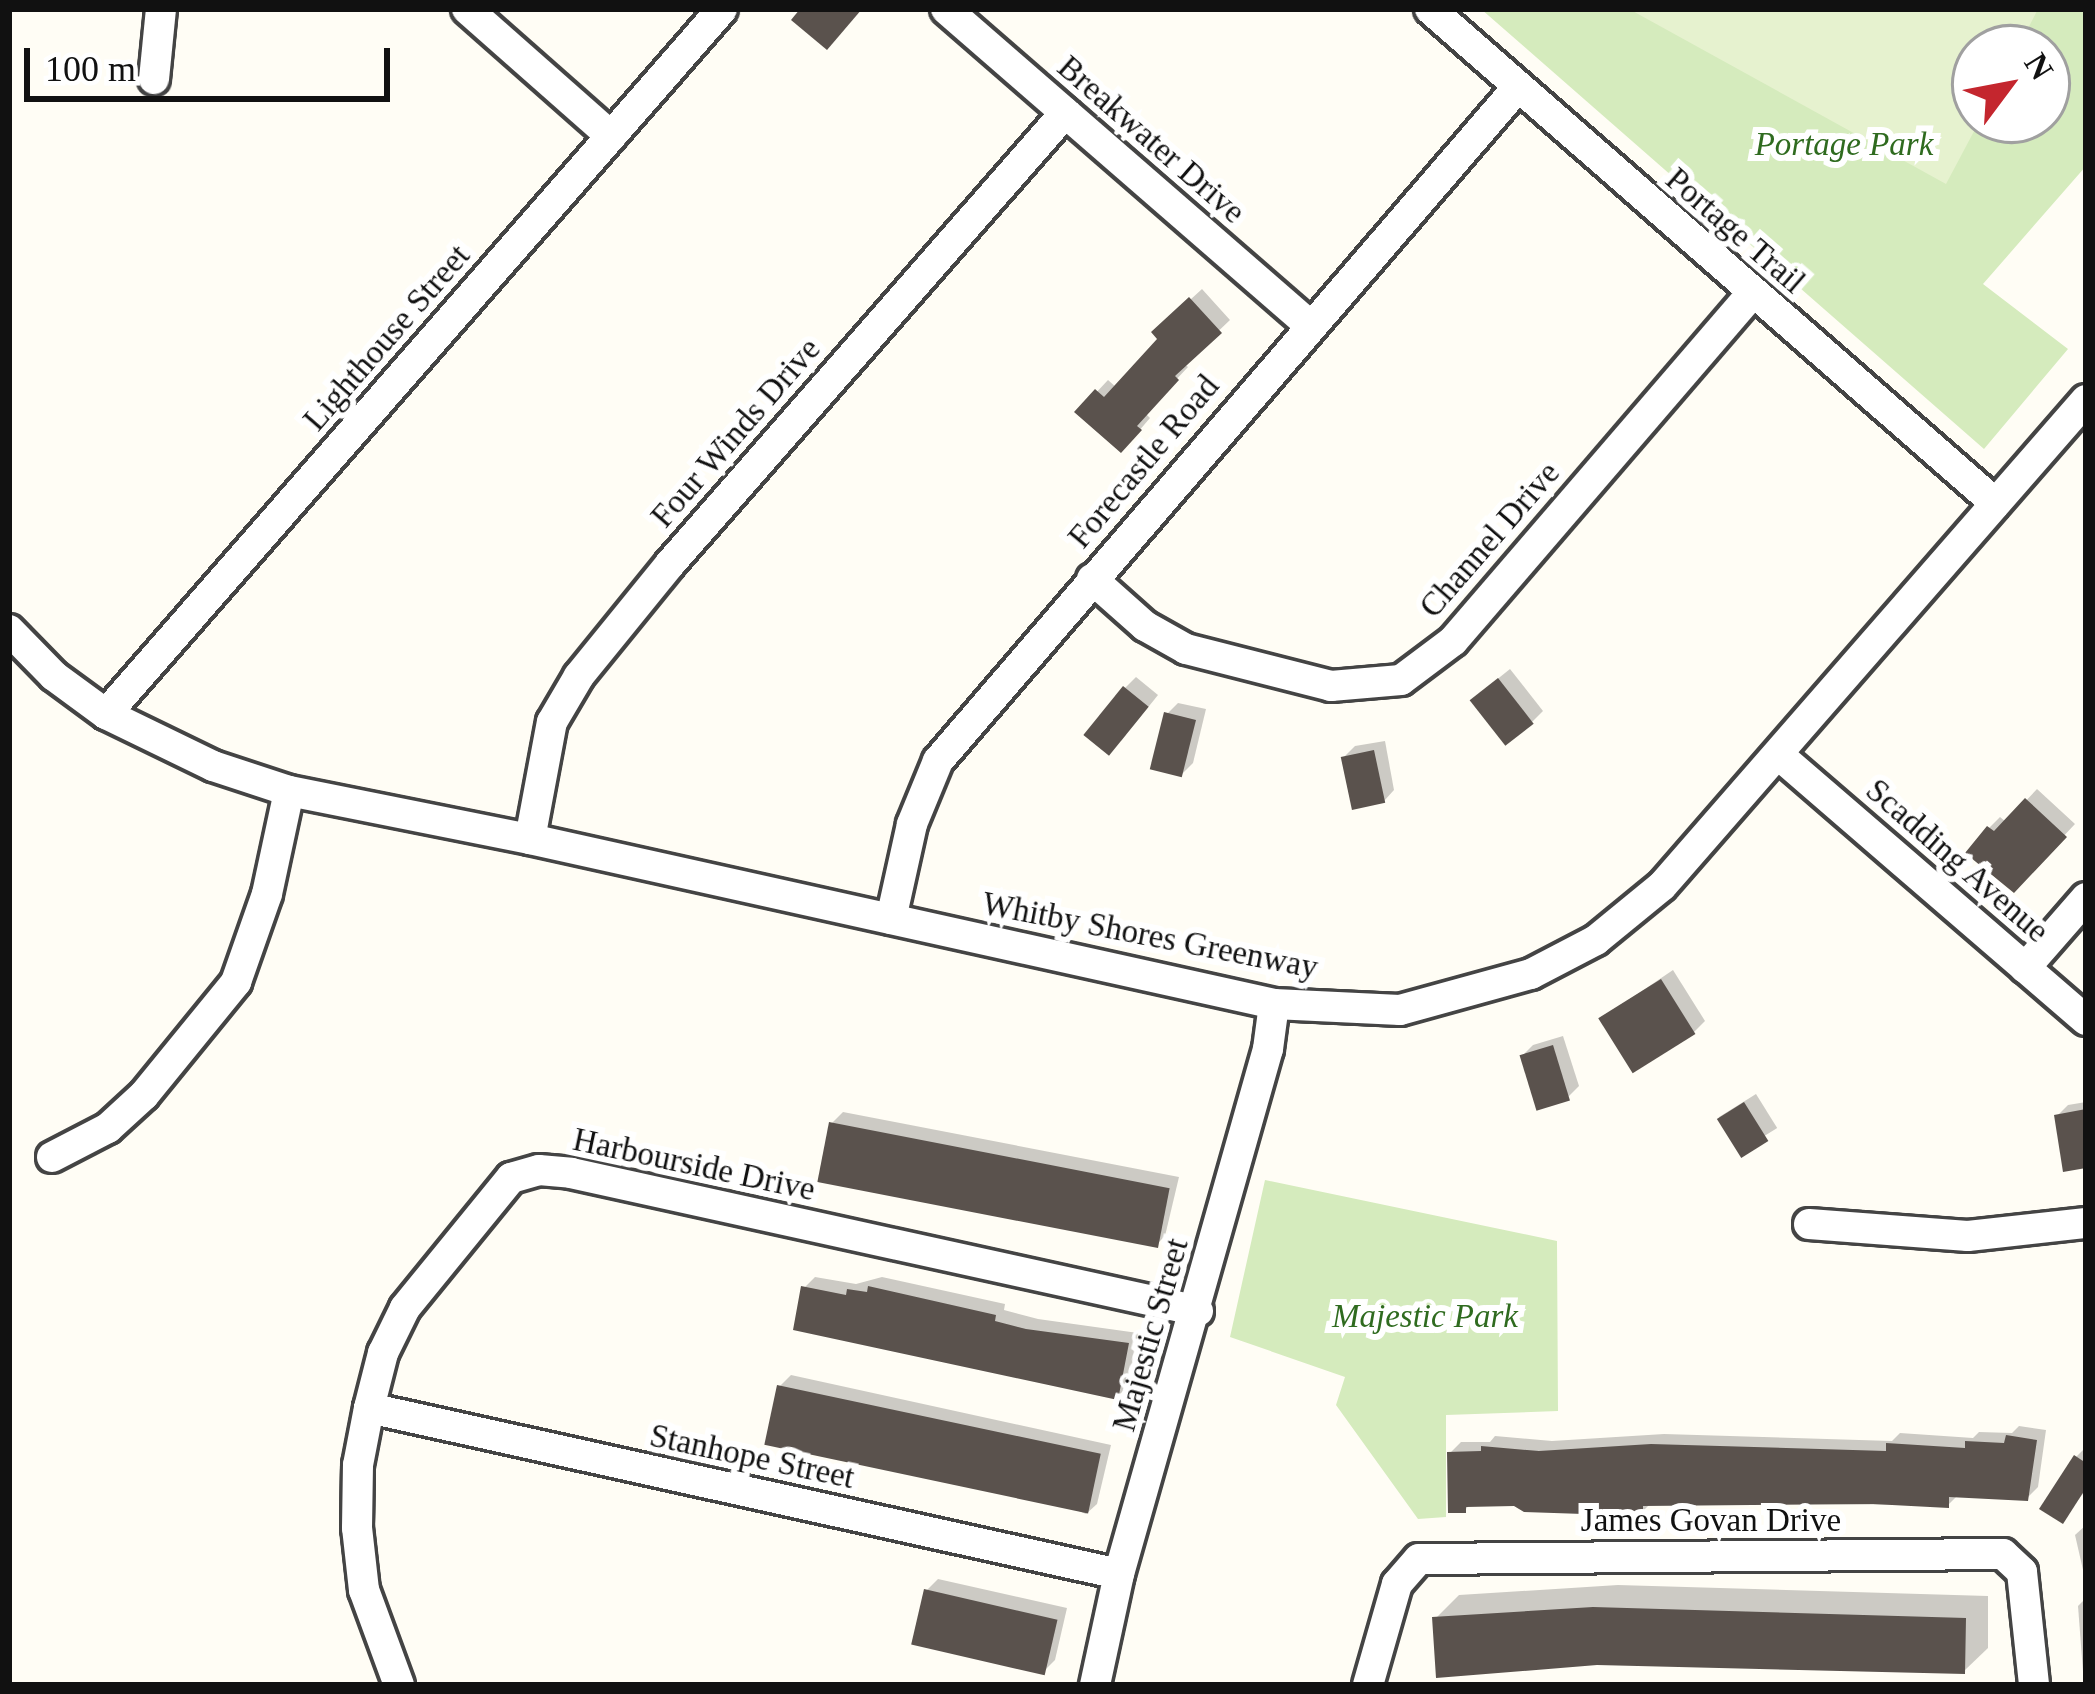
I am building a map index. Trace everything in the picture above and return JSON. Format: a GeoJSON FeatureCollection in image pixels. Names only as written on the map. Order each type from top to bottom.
{"type":"FeatureCollection","features":[{"type":"Feature","properties":{"kind":"street"},"geometry":{"type":"LineString","coordinates":[[154,80],[161,9]]}},
{"type":"Feature","properties":{"kind":"street"},"geometry":{"type":"LineString","coordinates":[[467,9],[611,136]]}},
{"type":"Feature","properties":{"kind":"street","name":"Lighthouse Street"},"geometry":{"type":"LineString","coordinates":[[106,715],[722,9]]}},
{"type":"Feature","properties":{"kind":"street","name":"Breakwater Drive"},"geometry":{"type":"LineString","coordinates":[[946,9],[1309,325]]}},
{"type":"Feature","properties":{"kind":"street","name":"Portage Trail"},"geometry":{"type":"LineString","coordinates":[[1430,9],[1996,502]]}},
{"type":"Feature","properties":{"kind":"street","name":"Forecastle Road"},"geometry":{"type":"LineString","coordinates":[[891,919],[912,824],[938,761],[1517,88]]}},
{"type":"Feature","properties":{"kind":"street","name":"Four Winds Drive"},"geometry":{"type":"LineString","coordinates":[[530,838],[553,722],[579,676],[670,564],[1065,112]]}},
{"type":"Feature","properties":{"kind":"street","name":"Channel Drive"},"geometry":{"type":"LineString","coordinates":[[1092,579],[1145,626],[1186,649],[1330,686],[1401,680],[1453,641],[1752,293]]}},
{"type":"Feature","properties":{"kind":"street","name":"Whitby Shores Greenway"},"geometry":{"type":"LineString","coordinates":[[9,630],[54,676],[106,715],[213,766],[289,791],[530,838],[1274,1004],[1400,1010],[1531,974],[1596,940],[1661,886],[1780,756],[2086,400]]}},
{"type":"Feature","properties":{"kind":"street","name":"Scadding Avenue"},"geometry":{"type":"LineString","coordinates":[[1780,756],[2086,1020]]}},
{"type":"Feature","properties":{"kind":"street"},"geometry":{"type":"LineString","coordinates":[[52,1156],[108,1129],[144,1095],[236,982],[267,894],[289,791]]}},
{"type":"Feature","properties":{"kind":"street"},"geometry":{"type":"LineString","coordinates":[[2025,968],[2086,898]]}},
{"type":"Feature","properties":{"kind":"street","name":"Majestic Street"},"geometry":{"type":"LineString","coordinates":[[1095,1685],[1119,1574],[1198,1311],[1268,1048],[1274,1004]]}},
{"type":"Feature","properties":{"kind":"street","name":"Harbourside Drive"},"geometry":{"type":"LineString","coordinates":[[399,1685],[364,1590],[356,1528],[358,1465],[369,1408],[383,1353],[405,1308],[512,1178],[539,1171],[571,1173],[1198,1311]]}},
{"type":"Feature","properties":{"kind":"street"},"geometry":{"type":"LineString","coordinates":[[1809,1223],[1968,1236],[2086,1222]]}},
{"type":"Feature","properties":{"kind":"street","name":"Stanhope Street"},"geometry":{"type":"LineString","coordinates":[[369,1408],[1119,1574]]}},
{"type":"Feature","properties":{"kind":"street","name":"James Govan Drive"},"geometry":{"type":"LineString","coordinates":[[1368,1685],[1397,1584],[1419,1559],[2003,1554],[2022,1572],[2034,1685]]}},
{"type":"Feature","properties":{"kind":"green space","name":"Portage Park"},"geometry":{"type":"Polygon","coordinates":[[[1481,9],[2086,9],[2086,166],[1983,284],[2068,349],[1984,449],[1481,9]]]}},
{"type":"Feature","properties":{"kind":"green space"},"geometry":{"type":"Polygon","coordinates":[[[1629,9],[2038,9],[2030,24],[1951,24],[1951,144],[1967,144],[1946,184],[1629,9]]]}},
{"type":"Feature","properties":{"kind":"green space","name":"Majestic Park"},"geometry":{"type":"Polygon","coordinates":[[[1265,1180],[1557,1241],[1558,1411],[1446,1415],[1446,1517],[1418,1519],[1336,1405],[1345,1377],[1230,1337],[1265,1180]]]}},
{"type":"Feature","properties":{"kind":"building"},"geometry":{"type":"Polygon","coordinates":[[[800,9],[862,9],[827,50],[791,20],[800,9]]]}},
{"type":"Feature","properties":{"kind":"building"},"geometry":{"type":"Polygon","coordinates":[[[1189,297],[1222,333],[1175,376],[1179,380],[1137,426],[1142,430],[1121,453],[1074,412],[1095,389],[1104,397],[1157,339],[1151,332],[1189,297]]]}},
{"type":"Feature","properties":{"kind":"building"},"geometry":{"type":"Polygon","coordinates":[[[1498,678],[1534,724],[1505,746],[1470,700],[1498,678]]]}},
{"type":"Feature","properties":{"kind":"building"},"geometry":{"type":"Polygon","coordinates":[[[1123,686],[1149,707],[1109,756],[1083,735],[1123,686]]]}},
{"type":"Feature","properties":{"kind":"building"},"geometry":{"type":"Polygon","coordinates":[[[1164,712],[1196,720],[1182,777],[1150,769],[1164,712]]]}},
{"type":"Feature","properties":{"kind":"building"},"geometry":{"type":"Polygon","coordinates":[[[1374,750],[1385,803],[1352,810],[1341,757],[1374,750]]]}},
{"type":"Feature","properties":{"kind":"building"},"geometry":{"type":"Polygon","coordinates":[[[2025,798],[2067,837],[2014,893],[1965,853],[1987,826],[1994,831],[2025,798]]]}},
{"type":"Feature","properties":{"kind":"building"},"geometry":{"type":"Polygon","coordinates":[[[1661,979],[1695,1034],[1633,1073],[1598,1018],[1661,979]]]}},
{"type":"Feature","properties":{"kind":"building"},"geometry":{"type":"Polygon","coordinates":[[[1553,1045],[1570,1100],[1536,1111],[1520,1055],[1553,1045]]]}},
{"type":"Feature","properties":{"kind":"building"},"geometry":{"type":"Polygon","coordinates":[[[1744,1102],[1768,1141],[1741,1158],[1717,1119],[1744,1102]]]}},
{"type":"Feature","properties":{"kind":"building"},"geometry":{"type":"Polygon","coordinates":[[[2086,1109],[2086,1168],[2063,1172],[2054,1115],[2086,1109]]]}},
{"type":"Feature","properties":{"kind":"building"},"geometry":{"type":"Polygon","coordinates":[[[829,1122],[1170,1188],[1158,1248],[817,1182],[829,1122]]]}},
{"type":"Feature","properties":{"kind":"building"},"geometry":{"type":"Polygon","coordinates":[[[801,1286],[846,1295],[847,1289],[867,1292],[868,1286],[996,1315],[995,1321],[1026,1329],[1129,1343],[1118,1400],[793,1330],[801,1286]]]}},
{"type":"Feature","properties":{"kind":"building"},"geometry":{"type":"Polygon","coordinates":[[[777,1385],[1101,1454],[1088,1513],[764,1445],[777,1385]]]}},
{"type":"Feature","properties":{"kind":"building"},"geometry":{"type":"Polygon","coordinates":[[[2006,1435],[2037,1440],[2028,1501],[1949,1497],[1949,1508],[1643,1506],[1643,1516],[1524,1512],[1514,1506],[1466,1507],[1466,1513],[1448,1513],[1447,1452],[1481,1451],[1481,1446],[1539,1451],[1651,1444],[1886,1451],[1886,1443],[1965,1448],[1965,1441],[2004,1443],[2006,1435]]]}},
{"type":"Feature","properties":{"kind":"building"},"geometry":{"type":"Polygon","coordinates":[[[2074,1455],[2086,1463],[2086,1488],[2063,1524],[2039,1509],[2074,1455]]]}},
{"type":"Feature","properties":{"kind":"building"},"geometry":{"type":"Polygon","coordinates":[[[924,1589],[1057,1620],[1045,1675],[911,1645],[924,1589]]]}},
{"type":"Feature","properties":{"kind":"building"},"geometry":{"type":"Polygon","coordinates":[[[1593,1607],[1966,1618],[1965,1674],[1597,1665],[1436,1678],[1432,1617],[1593,1607]]]}}]}
